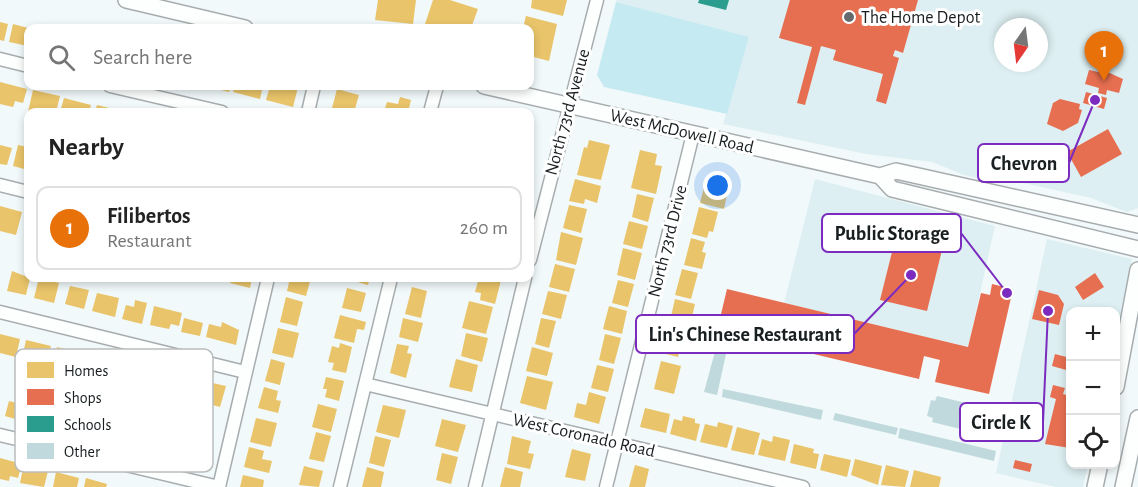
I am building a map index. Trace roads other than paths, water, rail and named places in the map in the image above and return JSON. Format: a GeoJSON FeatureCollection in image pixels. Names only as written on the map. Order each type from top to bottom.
{"type":"FeatureCollection","features":[{"type":"Feature","properties":{"kind":"main road"},"geometry":{"type":"LineString","coordinates":[[126,0],[228,24]]}},
{"type":"Feature","properties":{"kind":"main road","name":"West McDowell Road"},"geometry":{"type":"LineString","coordinates":[[502,90],[880,176],[897,171],[1138,225]]}},
{"type":"Feature","properties":{"kind":"main road","name":"West McDowell Road"},"geometry":{"type":"LineString","coordinates":[[880,176],[892,189],[1138,249]]}},
{"type":"Feature","properties":{"kind":"main road"},"geometry":{"type":"LineString","coordinates":[[1120,366],[1138,270]]}},
{"type":"Feature","properties":{"kind":"main road"},"geometry":{"type":"LineString","coordinates":[[1123,487],[1138,418]]}},
{"type":"Feature","properties":{"kind":"main road"},"geometry":{"type":"LineString","coordinates":[[1095,487],[1099,469]]}},
{"type":"Feature","properties":{"kind":"street","name":"North 73rd Avenue"},"geometry":{"type":"LineString","coordinates":[[534,244],[597,0]]}},
{"type":"Feature","properties":{"kind":"street"},"geometry":{"type":"LineString","coordinates":[[0,59],[24,65]]}},
{"type":"Feature","properties":{"kind":"street"},"geometry":{"type":"LineString","coordinates":[[127,90],[205,108]]}},
{"type":"Feature","properties":{"kind":"street"},"geometry":{"type":"LineString","coordinates":[[309,108],[314,90]]}},
{"type":"Feature","properties":{"kind":"street"},"geometry":{"type":"LineString","coordinates":[[431,108],[435,90]]}},
{"type":"Feature","properties":{"kind":"street","name":"North 73rd Drive"},"geometry":{"type":"LineString","coordinates":[[606,487],[693,134]]}},
{"type":"Feature","properties":{"kind":"street"},"geometry":{"type":"LineString","coordinates":[[0,185],[24,191]]}},
{"type":"Feature","properties":{"kind":"street"},"geometry":{"type":"LineString","coordinates":[[156,472],[219,487],[267,282]]}},
{"type":"Feature","properties":{"kind":"street"},"geometry":{"type":"LineString","coordinates":[[340,487],[390,282]]}},
{"type":"Feature","properties":{"kind":"street"},"geometry":{"type":"LineString","coordinates":[[476,487],[524,282]]}},
{"type":"Feature","properties":{"kind":"street"},"geometry":{"type":"LineString","coordinates":[[0,312],[151,349]]}},
{"type":"Feature","properties":{"kind":"street"},"geometry":{"type":"LineString","coordinates":[[213,364],[245,372]]}},
{"type":"Feature","properties":{"kind":"street","name":"West Coronado Road"},"geometry":{"type":"LineString","coordinates":[[365,384],[617,443],[753,481],[803,487]]}},
{"type":"Feature","properties":{"kind":"street"},"geometry":{"type":"LineString","coordinates":[[0,435],[15,439]]}},
{"type":"Feature","properties":{"kind":"place","name":"The Home Depot"},"geometry":{"type":"Point","coordinates":[849,17]}},
{"type":"Feature","properties":{"kind":"place","name":"Filibertos"},"geometry":{"type":"Point","coordinates":[1104,81]}},
{"type":"Feature","properties":{"kind":"place","name":"Chevron"},"geometry":{"type":"Point","coordinates":[1095,100]}},
{"type":"Feature","properties":{"kind":"place","name":"Lin's Chinese Restaurant"},"geometry":{"type":"Point","coordinates":[911,275]}},
{"type":"Feature","properties":{"kind":"place","name":"Public Storage"},"geometry":{"type":"Point","coordinates":[1007,293]}},
{"type":"Feature","properties":{"kind":"place","name":"Circle K"},"geometry":{"type":"Point","coordinates":[1048,311]}}]}
